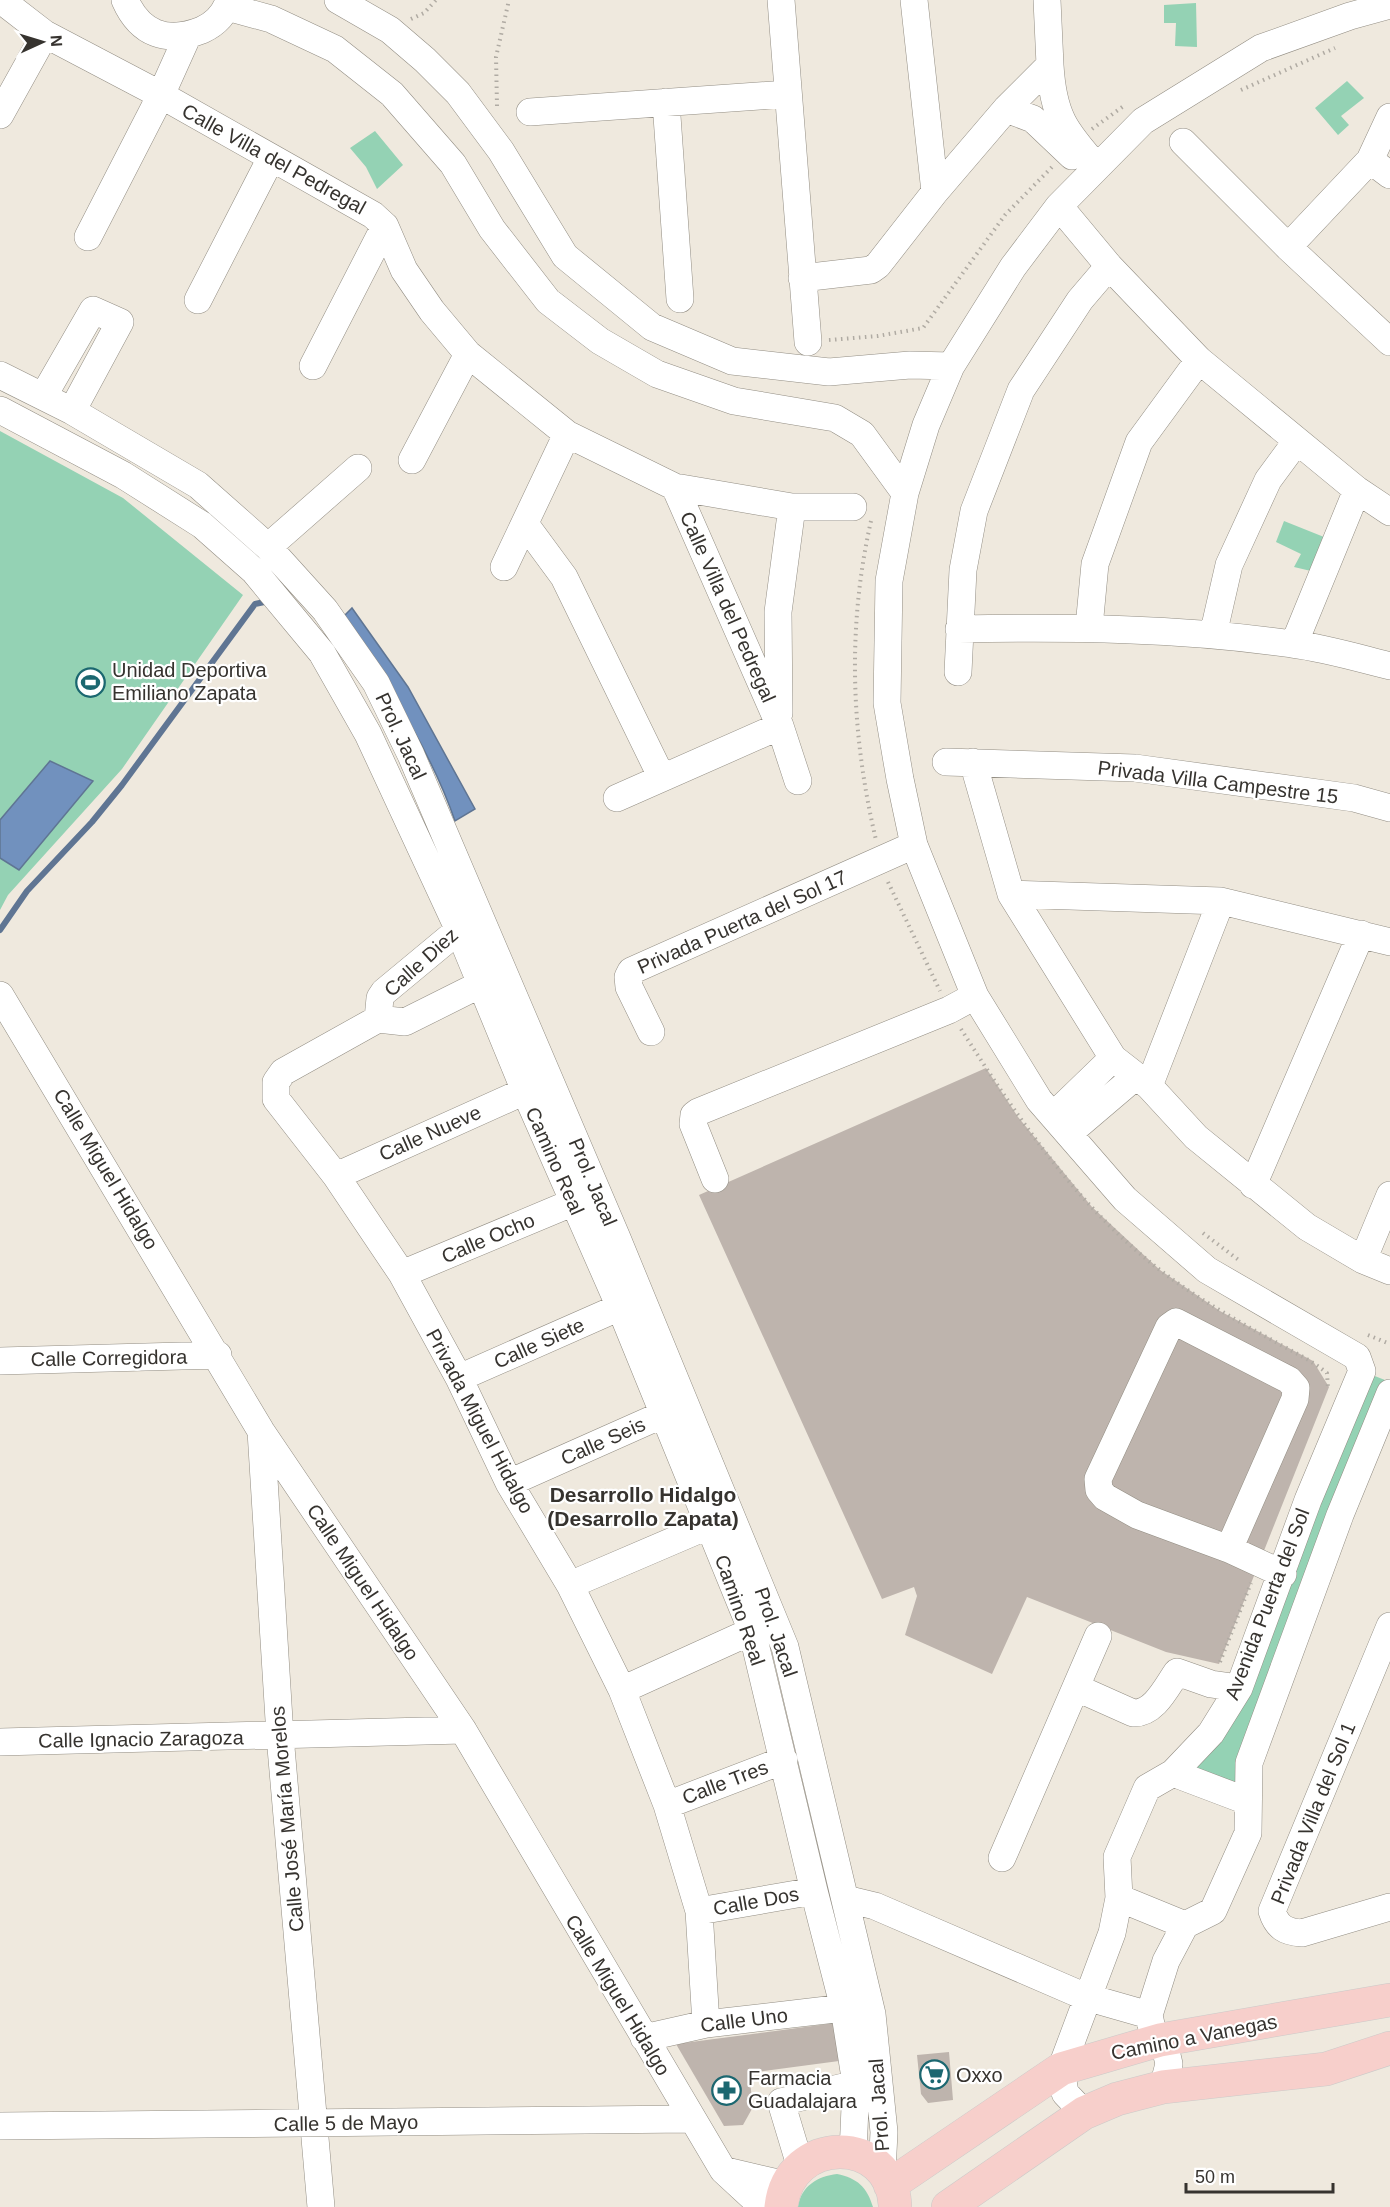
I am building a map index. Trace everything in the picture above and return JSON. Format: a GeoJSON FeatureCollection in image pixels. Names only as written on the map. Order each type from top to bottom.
{"type":"FeatureCollection","features":[{"type":"Feature","properties":{"kind":"main road","name":"Camino a Vanegas"},"geometry":{"type":"LineString","coordinates":[[889,2188],[922,2161],[1061,2069],[1154,2028],[1205,2033],[1376,2003]]}},
{"type":"Feature","properties":{"kind":"main road"},"geometry":{"type":"LineString","coordinates":[[1376,2003],[1390,2022]]}},
{"type":"Feature","properties":{"kind":"main road"},"geometry":{"type":"LineString","coordinates":[[1205,2033],[1200,2042],[1199,2061],[1203,2070],[1218,2082]]}},
{"type":"Feature","properties":{"kind":"main road"},"geometry":{"type":"LineString","coordinates":[[948,2207],[1084,2113],[1117,2099],[1163,2087],[1326,2069],[1390,2048]]}},
{"type":"Feature","properties":{"kind":"main road"},"geometry":{"type":"LineString","coordinates":[[789,2186],[825,2153],[853,2153],[869,2160],[889,2188]]}},
{"type":"Feature","properties":{"kind":"street","name":"Calle Villa del Pedregal"},"geometry":{"type":"LineString","coordinates":[[1,0],[45,34],[161,95],[361,207],[385,226],[404,270],[432,311],[468,354],[567,434],[675,487],[792,507],[852,507]]}},
{"type":"Feature","properties":{"kind":"street"},"geometry":{"type":"LineString","coordinates":[[125,0],[131,14],[149,30],[171,37],[188,35],[213,25],[228,3],[272,19],[335,49],[392,94],[453,164],[492,229],[548,301],[600,341],[657,374],[734,401],[835,418],[862,434],[904,493]]}},
{"type":"Feature","properties":{"kind":"street"},"geometry":{"type":"LineString","coordinates":[[338,0],[390,30],[458,93],[501,151],[565,256],[652,327],[732,361],[829,372],[910,366],[951,366]]}},
{"type":"Feature","properties":{"kind":"street"},"geometry":{"type":"LineString","coordinates":[[781,0],[808,342]]}},
{"type":"Feature","properties":{"kind":"street"},"geometry":{"type":"LineString","coordinates":[[914,0],[934,192]]}},
{"type":"Feature","properties":{"kind":"street"},"geometry":{"type":"LineString","coordinates":[[1047,0],[1050,64],[1055,104],[1072,147]]}},
{"type":"Feature","properties":{"kind":"street"},"geometry":{"type":"LineString","coordinates":[[1069,1117],[1039,1100],[975,996],[914,845],[886,703],[889,581],[904,493],[926,425],[951,366],[1013,267],[1064,210],[1093,170],[1143,121],[1261,48],[1350,16],[1390,5]]}},
{"type":"Feature","properties":{"kind":"street"},"geometry":{"type":"LineString","coordinates":[[0,115],[45,34]]}},
{"type":"Feature","properties":{"kind":"street"},"geometry":{"type":"LineString","coordinates":[[88,237],[161,95],[188,35]]}},
{"type":"Feature","properties":{"kind":"street"},"geometry":{"type":"LineString","coordinates":[[802,278],[871,270],[878,266],[934,192],[1006,109],[1050,64]]}},
{"type":"Feature","properties":{"kind":"street"},"geometry":{"type":"LineString","coordinates":[[530,112],[787,94]]}},
{"type":"Feature","properties":{"kind":"street"},"geometry":{"type":"LineString","coordinates":[[666,102],[680,299]]}},
{"type":"Feature","properties":{"kind":"street"},"geometry":{"type":"LineString","coordinates":[[1006,109],[1033,119],[1072,147],[1093,170]]}},
{"type":"Feature","properties":{"kind":"street"},"geometry":{"type":"LineString","coordinates":[[1288,247],[1380,167],[1390,117]]}},
{"type":"Feature","properties":{"kind":"street"},"geometry":{"type":"LineString","coordinates":[[1183,142],[1288,247],[1390,342]]}},
{"type":"Feature","properties":{"kind":"street"},"geometry":{"type":"LineString","coordinates":[[198,300],[271,158]]}},
{"type":"Feature","properties":{"kind":"street"},"geometry":{"type":"LineString","coordinates":[[1064,210],[1109,266],[1199,360],[1296,442],[1357,490],[1390,512]]}},
{"type":"Feature","properties":{"kind":"street"},"geometry":{"type":"LineString","coordinates":[[313,366],[385,226]]}},
{"type":"Feature","properties":{"kind":"street"},"geometry":{"type":"LineString","coordinates":[[958,672],[963,570],[975,511],[1021,390],[1080,300],[1109,266]]}},
{"type":"Feature","properties":{"kind":"street"},"geometry":{"type":"LineString","coordinates":[[44,395],[93,310],[120,322],[72,411]]}},
{"type":"Feature","properties":{"kind":"street"},"geometry":{"type":"LineString","coordinates":[[411,460],[468,354]]}},
{"type":"Feature","properties":{"kind":"street"},"geometry":{"type":"LineString","coordinates":[[1089,627],[1095,564],[1139,442],[1199,360]]}},
{"type":"Feature","properties":{"kind":"street","name":"Prol. Jacal"},"geometry":{"type":"LineString","coordinates":[[0,375],[44,395],[198,485],[268,547],[325,610],[376,683],[411,755],[469,921]]}},
{"type":"Feature","properties":{"kind":"street","name":"Prol. Jacal"},"geometry":{"type":"LineString","coordinates":[[0,410],[123,475],[202,525],[254,571],[322,653],[469,921],[617,1238],[785,1647],[872,2014],[889,2188]]}},
{"type":"Feature","properties":{"kind":"street"},"geometry":{"type":"LineString","coordinates":[[504,567],[567,434]]}},
{"type":"Feature","properties":{"kind":"street"},"geometry":{"type":"LineString","coordinates":[[1214,634],[1230,565],[1268,480],[1296,442]]}},
{"type":"Feature","properties":{"kind":"street"},"geometry":{"type":"LineString","coordinates":[[268,547],[358,468]]}},
{"type":"Feature","properties":{"kind":"street","name":"Calle Villa del Pedregal"},"geometry":{"type":"LineString","coordinates":[[675,487],[780,726],[798,781]]}},
{"type":"Feature","properties":{"kind":"street"},"geometry":{"type":"LineString","coordinates":[[1294,644],[1357,490]]}},
{"type":"Feature","properties":{"kind":"street","name":"Calle Villa del Pedregal"},"geometry":{"type":"LineString","coordinates":[[780,726],[778,612],[792,507]]}},
{"type":"Feature","properties":{"kind":"street"},"geometry":{"type":"LineString","coordinates":[[525,524],[564,577],[662,778]]}},
{"type":"Feature","properties":{"kind":"street"},"geometry":{"type":"LineString","coordinates":[[959,629],[1089,627],[1214,634],[1294,644],[1390,666]]}},
{"type":"Feature","properties":{"kind":"street"},"geometry":{"type":"LineString","coordinates":[[617,798],[780,726]]}},
{"type":"Feature","properties":{"kind":"street","name":"Privada Villa Campestre 15"},"geometry":{"type":"LineString","coordinates":[[946,762],[1135,768],[1354,798],[1390,808]]}},
{"type":"Feature","properties":{"kind":"street"},"geometry":{"type":"LineString","coordinates":[[973,762],[1011,894],[1113,1058],[1142,1081],[1196,1137],[1307,1227],[1363,1260],[1390,1271]]}},
{"type":"Feature","properties":{"kind":"street","name":"Privada Puerta del Sol 17"},"geometry":{"type":"LineString","coordinates":[[651,1032],[629,987],[628,977],[632,971],[914,845]]}},
{"type":"Feature","properties":{"kind":"street"},"geometry":{"type":"LineString","coordinates":[[1011,894],[1221,901],[1390,942]]}},
{"type":"Feature","properties":{"kind":"street"},"geometry":{"type":"LineString","coordinates":[[1069,1117],[1142,1081],[1221,901]]}},
{"type":"Feature","properties":{"kind":"street","name":"Camino Real"},"geometry":{"type":"LineString","coordinates":[[469,921],[481,984],[525,1091],[620,1307],[752,1631],[844,2008],[856,2084],[853,2153]]}},
{"type":"Feature","properties":{"kind":"street","name":"Calle Diez"},"geometry":{"type":"LineString","coordinates":[[378,1019],[380,998],[384,992],[469,921]]}},
{"type":"Feature","properties":{"kind":"street"},"geometry":{"type":"LineString","coordinates":[[1253,1185],[1361,934]]}},
{"type":"Feature","properties":{"kind":"street","name":"Calle Diez"},"geometry":{"type":"LineString","coordinates":[[276,1082],[283,1072],[378,1019],[405,1022],[481,984]]}},
{"type":"Feature","properties":{"kind":"street","name":"Calle Miguel Hidalgo"},"geometry":{"type":"LineString","coordinates":[[0,995],[261,1431],[463,1730],[723,2170],[763,2207]]}},
{"type":"Feature","properties":{"kind":"street"},"geometry":{"type":"LineString","coordinates":[[715,1179],[693,1124],[694,1115],[698,1112],[949,1010],[975,996]]}},
{"type":"Feature","properties":{"kind":"street"},"geometry":{"type":"LineString","coordinates":[[1069,1117],[1113,1058]]}},
{"type":"Feature","properties":{"kind":"street","name":"Privada Miguel Hidalgo"},"geometry":{"type":"LineString","coordinates":[[276,1082],[276,1099],[336,1176],[402,1274],[459,1378],[509,1483],[570,1585],[622,1690],[667,1805],[699,1911],[706,2024]]}},
{"type":"Feature","properties":{"kind":"street","name":"Calle Nueve"},"geometry":{"type":"LineString","coordinates":[[336,1176],[525,1091]]}},
{"type":"Feature","properties":{"kind":"street","name":"Avenida Puerta del Sol"},"geometry":{"type":"LineString","coordinates":[[1061,2069],[1086,1997],[1112,1933],[1119,1898],[1117,1857],[1147,1788],[1173,1773],[1211,1733],[1239,1688],[1283,1574],[1308,1500],[1362,1371],[1357,1357],[1207,1270],[1125,1199],[1069,1117]]}},
{"type":"Feature","properties":{"kind":"street"},"geometry":{"type":"LineString","coordinates":[[1363,1260],[1390,1195]]}},
{"type":"Feature","properties":{"kind":"street","name":"Calle Ocho"},"geometry":{"type":"LineString","coordinates":[[402,1274],[574,1202]]}},
{"type":"Feature","properties":{"kind":"street","name":"Calle Siete"},"geometry":{"type":"LineString","coordinates":[[459,1378],[620,1307]]}},
{"type":"Feature","properties":{"kind":"street"},"geometry":{"type":"LineString","coordinates":[[1229,1549],[1295,1399],[1296,1388],[1289,1380],[1176,1322],[1169,1327],[1098,1479],[1099,1490],[1105,1497],[1137,1515],[1229,1549],[1283,1574]]}},
{"type":"Feature","properties":{"kind":"street","name":"Calle Corregidora"},"geometry":{"type":"LineString","coordinates":[[0,1361],[218,1356]]}},
{"type":"Feature","properties":{"kind":"street","name":"Avenida Puerta del Sol"},"geometry":{"type":"LineString","coordinates":[[1185,1925],[1213,1911],[1248,1833],[1249,1762],[1340,1515],[1390,1393]]}},
{"type":"Feature","properties":{"kind":"street","name":"Calle Seis"},"geometry":{"type":"LineString","coordinates":[[509,1483],[664,1414]]}},
{"type":"Feature","properties":{"kind":"street","name":"Calle José María Morelos"},"geometry":{"type":"LineString","coordinates":[[261,1431],[280,1736],[321,2207]]}},
{"type":"Feature","properties":{"kind":"street"},"geometry":{"type":"LineString","coordinates":[[1308,1500],[1340,1515]]}},
{"type":"Feature","properties":{"kind":"street"},"geometry":{"type":"LineString","coordinates":[[570,1585],[710,1525]]}},
{"type":"Feature","properties":{"kind":"street","name":"Privada Villa del Sol 1"},"geometry":{"type":"LineString","coordinates":[[1390,1626],[1272,1911],[1276,1923],[1287,1932],[1302,1933],[1390,1907]]}},
{"type":"Feature","properties":{"kind":"street"},"geometry":{"type":"LineString","coordinates":[[622,1690],[752,1631]]}},
{"type":"Feature","properties":{"kind":"street"},"geometry":{"type":"LineString","coordinates":[[1002,1858],[1098,1636]]}},
{"type":"Feature","properties":{"kind":"street"},"geometry":{"type":"LineString","coordinates":[[1077,1688],[1133,1713],[1142,1713],[1151,1707],[1177,1672],[1211,1683],[1239,1688]]}},
{"type":"Feature","properties":{"kind":"street","name":"Calle Ignacio Zaragoza"},"geometry":{"type":"LineString","coordinates":[[0,1742],[463,1730]]}},
{"type":"Feature","properties":{"kind":"street","name":"Calle Tres"},"geometry":{"type":"LineString","coordinates":[[667,1805],[784,1760]]}},
{"type":"Feature","properties":{"kind":"street"},"geometry":{"type":"LineString","coordinates":[[1173,1773],[1247,1801]]}},
{"type":"Feature","properties":{"kind":"street","name":"Calle Dos"},"geometry":{"type":"LineString","coordinates":[[699,1911],[814,1891]]}},
{"type":"Feature","properties":{"kind":"street"},"geometry":{"type":"LineString","coordinates":[[1119,1898],[1185,1925],[1166,1961],[1154,2028],[1169,2064],[1163,2087]]}},
{"type":"Feature","properties":{"kind":"street"},"geometry":{"type":"LineString","coordinates":[[846,1899],[875,1906],[1154,2028]]}},
{"type":"Feature","properties":{"kind":"street","name":"Calle Uno"},"geometry":{"type":"LineString","coordinates":[[644,2038],[706,2024],[844,2008]]}},
{"type":"Feature","properties":{"kind":"street"},"geometry":{"type":"LineString","coordinates":[[1061,2069],[1065,2093],[1084,2113]]}},
{"type":"Feature","properties":{"kind":"street"},"geometry":{"type":"LineString","coordinates":[[723,2170],[789,2186],[781,2102],[856,2084]]}},
{"type":"Feature","properties":{"kind":"street","name":"Calle 5 de Mayo"},"geometry":{"type":"LineString","coordinates":[[0,2126],[692,2119]]}},
{"type":"Feature","properties":{"kind":"path"},"geometry":{"type":"LineString","coordinates":[[390,30],[424,13],[436,0]]}},
{"type":"Feature","properties":{"kind":"path"},"geometry":{"type":"LineString","coordinates":[[497,110],[496,57],[509,0]]}},
{"type":"Feature","properties":{"kind":"path"},"geometry":{"type":"LineString","coordinates":[[808,342],[878,336],[923,328],[1005,215],[1072,147],[1134,98]]}},
{"type":"Feature","properties":{"kind":"green space"},"geometry":{"type":"Polygon","coordinates":[[[1196,3],[1197,47],[1175,46],[1176,23],[1164,23],[1164,5],[1196,3]]]}},
{"type":"Feature","properties":{"kind":"green space"},"geometry":{"type":"Polygon","coordinates":[[[1347,81],[1364,98],[1341,116],[1349,125],[1338,135],[1315,108],[1347,81]]]}},
{"type":"Feature","properties":{"kind":"green space"},"geometry":{"type":"Polygon","coordinates":[[[375,131],[403,165],[377,189],[366,167],[350,148],[375,131]]]}},
{"type":"Feature","properties":{"kind":"green space","name":"Unidad Deportiva Emiliano Zapata"},"geometry":{"type":"Polygon","coordinates":[[[0,431],[123,498],[243,595],[122,769],[8,895],[0,910],[0,431]]]}},
{"type":"Feature","properties":{"kind":"green space"},"geometry":{"type":"Polygon","coordinates":[[[1284,521],[1324,537],[1311,571],[1294,567],[1301,554],[1276,542],[1284,521]]]}},
{"type":"Feature","properties":{"kind":"green space"},"geometry":{"type":"Polygon","coordinates":[[[1362,1371],[1390,1382],[1247,1801],[1173,1773],[1211,1733],[1362,1371]]]}},
{"type":"Feature","properties":{"kind":"green space"},"geometry":{"type":"Polygon","coordinates":[[[837,2174],[860,2184],[868,2194],[873,2207],[798,2207],[803,2193],[812,2183],[823,2177],[837,2174]]]}},
{"type":"Feature","properties":{"kind":"water"},"geometry":{"type":"Polygon","coordinates":[[[352,608],[408,687],[475,809],[455,821],[420,742],[343,617],[352,608]]]}},
{"type":"Feature","properties":{"kind":"water"},"geometry":{"type":"Polygon","coordinates":[[[50,761],[93,781],[19,870],[0,858],[0,820],[50,761]]]}},
{"type":"Feature","properties":{"kind":"building"},"geometry":{"type":"Polygon","coordinates":[[[986,1068],[1018,1117],[1092,1207],[1160,1270],[1220,1311],[1313,1361],[1329,1387],[1219,1664],[1166,1652],[1027,1597],[992,1674],[905,1635],[917,1596],[914,1587],[882,1599],[699,1195],[986,1068]]]}},
{"type":"Feature","properties":{"kind":"building"},"geometry":{"type":"Polygon","coordinates":[[[835,2023],[839,2061],[749,2073],[753,2107],[743,2125],[724,2126],[676,2044],[835,2023]]]}},
{"type":"Feature","properties":{"kind":"building","name":"Oxxo"},"geometry":{"type":"Polygon","coordinates":[[[949,2052],[953,2100],[928,2103],[921,2094],[917,2055],[949,2052]]]}},
{"type":"Feature","properties":{"kind":"waterway"},"geometry":{"type":"LineString","coordinates":[[0,930],[27,891],[92,822],[122,785],[255,604],[269,601]]}},
{"type":"Feature","properties":{"kind":"place","name":"Unidad Deportiva Emiliano Zapata"},"geometry":{"type":"Point","coordinates":[91,682]}},
{"type":"Feature","properties":{"kind":"place","name":"Oxxo"},"geometry":{"type":"Point","coordinates":[935,2075]}},
{"type":"Feature","properties":{"kind":"place","name":"Farmacia Guadalajara"},"geometry":{"type":"Point","coordinates":[727,2090]}},
{"type":"Feature","properties":{"kind":"district","name":"Desarrollo Hidalgo (Desarrollo Zapata)"},"geometry":{"type":"Point","coordinates":[643,1506]}}]}
